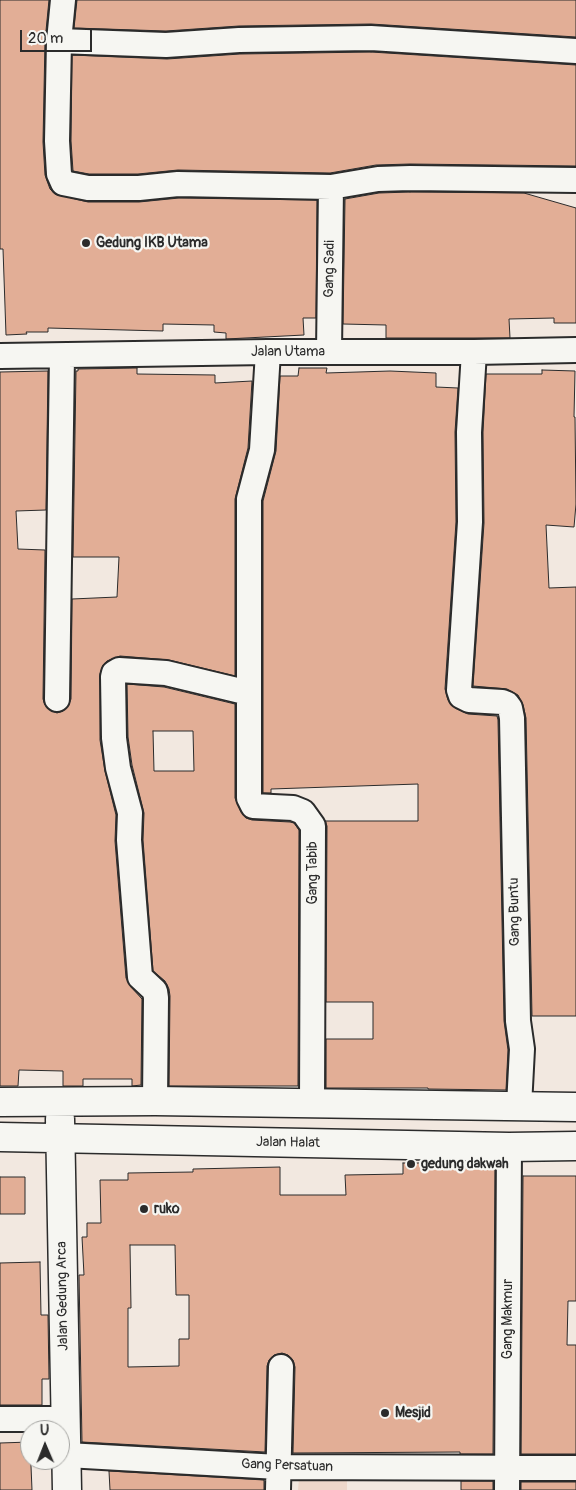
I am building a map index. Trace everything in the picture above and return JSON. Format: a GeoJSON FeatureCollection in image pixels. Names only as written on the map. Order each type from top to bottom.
{"type":"FeatureCollection","features":[{"type":"Feature","properties":{"kind":"main road"},"geometry":{"type":"LineString","coordinates":[[0,1102],[155,1101],[576,1107]]}},
{"type":"Feature","properties":{"kind":"main road","name":"Jalan Gedung Arca"},"geometry":{"type":"LineString","coordinates":[[60,1102],[66,1419]]}},
{"type":"Feature","properties":{"kind":"main road","name":"Jalan Halat"},"geometry":{"type":"LineString","coordinates":[[0,1138],[509,1147],[576,1146]]}},
{"type":"Feature","properties":{"kind":"main road","name":"Jalan Gedung Arca"},"geometry":{"type":"LineString","coordinates":[[67,1470],[67,1490]]}},
{"type":"Feature","properties":{"kind":"street"},"geometry":{"type":"LineString","coordinates":[[63,0],[59,41],[57,141],[58,174],[64,183],[88,188],[139,188],[178,184],[331,187],[378,179],[410,178],[576,180]]}},
{"type":"Feature","properties":{"kind":"street"},"geometry":{"type":"LineString","coordinates":[[59,41],[166,45],[239,40],[371,38],[576,51]]}},
{"type":"Feature","properties":{"kind":"street","name":"Gang Sadi"},"geometry":{"type":"LineString","coordinates":[[329,352],[331,187]]}},
{"type":"Feature","properties":{"kind":"street","name":"Jalan Utama"},"geometry":{"type":"LineString","coordinates":[[0,356],[576,350]]}},
{"type":"Feature","properties":{"kind":"street"},"geometry":{"type":"LineString","coordinates":[[155,1101],[156,998],[155,991],[140,976],[137,920],[129,840],[130,813],[118,768],[114,738],[113,677],[114,673],[119,670],[166,673],[249,692],[249,499],[262,450],[268,352]]}},
{"type":"Feature","properties":{"kind":"street","name":"Gang Buntu"},"geometry":{"type":"LineString","coordinates":[[474,352],[469,432],[470,522],[458,690],[461,696],[470,700],[507,704],[512,718],[517,994],[522,1050],[519,1106]]}},
{"type":"Feature","properties":{"kind":"street"},"geometry":{"type":"LineString","coordinates":[[57,700],[62,356]]}},
{"type":"Feature","properties":{"kind":"street","name":"Gang Tabib"},"geometry":{"type":"LineString","coordinates":[[249,692],[249,798],[254,806],[294,808],[303,812],[313,826],[312,1103]]}},
{"type":"Feature","properties":{"kind":"street","name":"Gang Makmur"},"geometry":{"type":"LineString","coordinates":[[507,1479],[509,1147]]}},
{"type":"Feature","properties":{"kind":"street"},"geometry":{"type":"LineString","coordinates":[[278,1490],[281,1367]]}},
{"type":"Feature","properties":{"kind":"street"},"geometry":{"type":"LineString","coordinates":[[0,1419],[66,1419]]}},
{"type":"Feature","properties":{"kind":"street","name":"Gang Persatuan"},"geometry":{"type":"LineString","coordinates":[[70,1455],[507,1479],[576,1468]]}},
{"type":"Feature","properties":{"kind":"shaded area"},"geometry":{"type":"Polygon","coordinates":[[[299,1478],[347,1479],[347,1490],[298,1490],[299,1478]]]}},
{"type":"Feature","properties":{"kind":"building"},"geometry":{"type":"Polygon","coordinates":[[[0,0],[49,0],[45,41],[43,142],[45,175],[50,189],[55,194],[88,202],[139,202],[179,198],[317,200],[316,318],[303,318],[304,335],[226,339],[226,333],[214,332],[214,325],[163,324],[163,331],[48,328],[48,332],[26,332],[27,334],[6,335],[3,249],[0,249],[0,0]]]}},
{"type":"Feature","properties":{"kind":"building"},"geometry":{"type":"Polygon","coordinates":[[[77,0],[576,0],[576,37],[371,24],[239,26],[166,31],[74,28],[77,0]]]}},
{"type":"Feature","properties":{"kind":"building"},"geometry":{"type":"Polygon","coordinates":[[[371,52],[576,65],[576,166],[410,164],[376,165],[330,173],[178,170],[138,174],[89,174],[73,171],[71,141],[72,55],[167,59],[240,54],[371,52]]]}},
{"type":"Feature","properties":{"kind":"building"},"geometry":{"type":"Polygon","coordinates":[[[379,193],[524,193],[576,208],[576,323],[554,323],[554,318],[509,319],[510,338],[386,338],[386,325],[343,324],[345,199],[379,193]]]}},
{"type":"Feature","properties":{"kind":"building"},"geometry":{"type":"Polygon","coordinates":[[[137,368],[137,374],[215,375],[215,383],[252,381],[248,448],[235,499],[235,676],[169,660],[120,656],[107,661],[103,665],[100,674],[100,740],[105,771],[116,815],[115,841],[126,978],[142,999],[141,1085],[132,1086],[132,1079],[83,1079],[83,1086],[63,1086],[63,1071],[19,1070],[18,1086],[0,1086],[0,372],[48,371],[46,510],[16,511],[18,549],[45,550],[43,699],[45,705],[50,710],[57,713],[63,711],[68,706],[71,699],[72,599],[117,597],[119,557],[73,557],[76,371],[78,369],[137,368]]]}},
{"type":"Feature","properties":{"kind":"building"},"geometry":{"type":"Polygon","coordinates":[[[299,368],[327,368],[326,373],[390,371],[436,373],[436,387],[458,388],[455,432],[456,522],[445,689],[448,700],[455,708],[468,714],[497,716],[498,720],[504,1021],[508,1050],[506,1090],[326,1088],[326,1039],[373,1039],[373,1002],[326,1002],[327,826],[325,821],[418,821],[418,784],[271,789],[271,793],[263,793],[263,501],[276,451],[280,376],[298,376],[299,368]]]}},
{"type":"Feature","properties":{"kind":"building"},"geometry":{"type":"Polygon","coordinates":[[[542,370],[575,371],[576,504],[574,527],[546,525],[549,588],[576,587],[576,1016],[532,1016],[526,718],[523,705],[518,695],[507,689],[473,686],[484,523],[483,432],[486,374],[542,374],[542,370]]]}},
{"type":"Feature","properties":{"kind":"building"},"geometry":{"type":"Polygon","coordinates":[[[127,684],[164,687],[235,704],[235,798],[241,812],[246,818],[252,820],[294,823],[299,830],[298,1086],[169,1086],[170,996],[165,981],[153,971],[143,840],[144,813],[132,765],[128,737],[127,684]],[[153,731],[154,771],[194,771],[193,731],[153,731]]]}},
{"type":"Feature","properties":{"kind":"building"},"geometry":{"type":"Polygon","coordinates":[[[403,1163],[495,1163],[493,1454],[460,1454],[460,1452],[293,1453],[295,1367],[293,1360],[288,1355],[282,1353],[274,1355],[269,1360],[267,1366],[265,1452],[82,1442],[79,1275],[84,1275],[82,1237],[87,1237],[87,1223],[101,1223],[100,1180],[128,1180],[128,1173],[193,1172],[193,1169],[280,1167],[280,1195],[346,1195],[345,1175],[403,1174],[403,1163]],[[130,1245],[131,1308],[128,1308],[128,1367],[179,1366],[179,1339],[189,1339],[189,1295],[176,1295],[175,1245],[130,1245]]]}},
{"type":"Feature","properties":{"kind":"building"},"geometry":{"type":"Polygon","coordinates":[[[523,1176],[576,1176],[576,1301],[568,1301],[567,1345],[576,1345],[576,1454],[521,1454],[523,1176]]]}},
{"type":"Feature","properties":{"kind":"building"},"geometry":{"type":"Polygon","coordinates":[[[0,1177],[25,1177],[25,1214],[0,1214],[0,1177]]]}},
{"type":"Feature","properties":{"kind":"building"},"geometry":{"type":"Polygon","coordinates":[[[40,1262],[41,1315],[48,1315],[49,1379],[42,1379],[42,1405],[0,1405],[0,1263],[40,1262]]]}},
{"type":"Feature","properties":{"kind":"building"},"geometry":{"type":"Polygon","coordinates":[[[20,1442],[20,1470],[31,1470],[32,1490],[0,1490],[0,1443],[20,1442]]]}},
{"type":"Feature","properties":{"kind":"building"},"geometry":{"type":"Polygon","coordinates":[[[109,1471],[264,1480],[264,1490],[110,1490],[109,1471]]]}},
{"type":"Feature","properties":{"kind":"building"},"geometry":{"type":"Polygon","coordinates":[[[461,1481],[493,1481],[493,1490],[461,1490],[461,1481]]]}},
{"type":"Feature","properties":{"kind":"building"},"geometry":{"type":"Polygon","coordinates":[[[521,1482],[576,1482],[576,1490],[521,1490],[521,1482]]]}},
{"type":"Feature","properties":{"kind":"place","name":"Gedung IKB Utama"},"geometry":{"type":"Point","coordinates":[86,243]}},
{"type":"Feature","properties":{"kind":"place","name":"gedung dakwah"},"geometry":{"type":"Point","coordinates":[411,1164]}},
{"type":"Feature","properties":{"kind":"place","name":"ruko"},"geometry":{"type":"Point","coordinates":[144,1209]}},
{"type":"Feature","properties":{"kind":"place","name":"Mesjid"},"geometry":{"type":"Point","coordinates":[385,1413]}}]}
